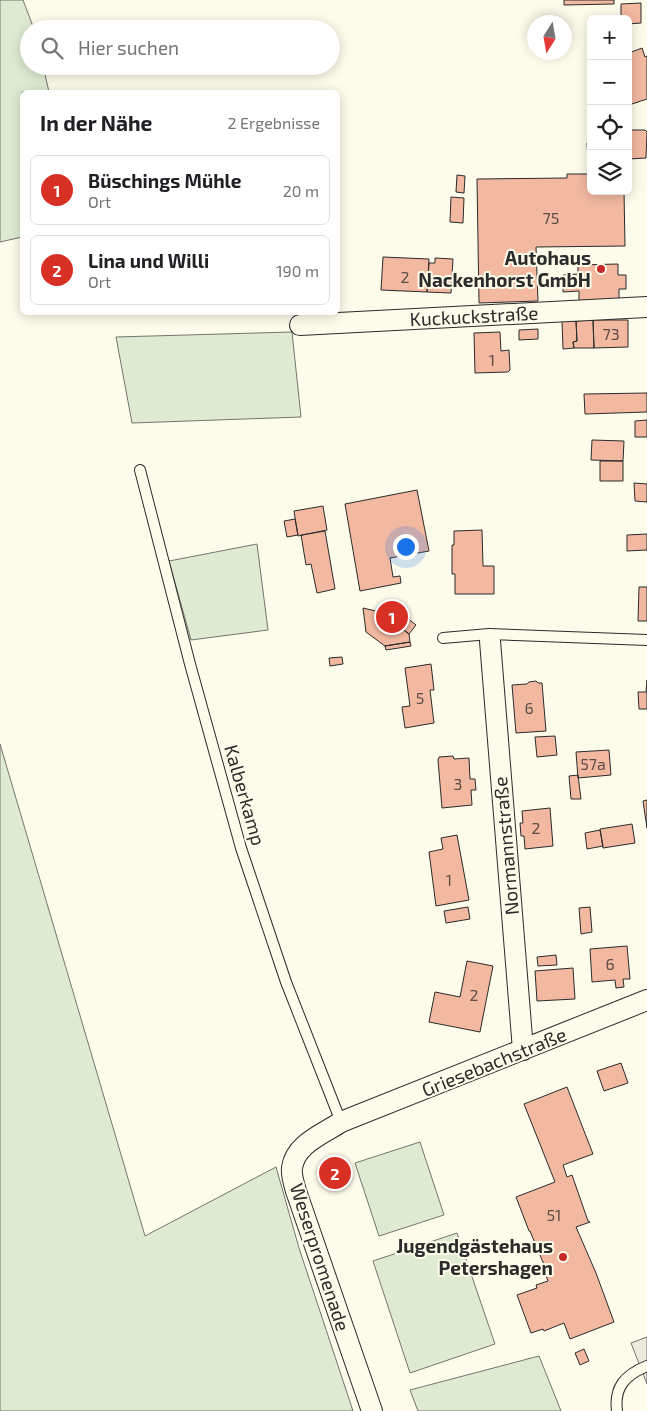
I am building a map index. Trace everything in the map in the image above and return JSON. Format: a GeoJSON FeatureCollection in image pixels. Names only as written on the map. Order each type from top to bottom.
{"type":"FeatureCollection","features":[{"type":"Feature","properties":{"kind":"street","name":"Kuckuckstraße"},"geometry":{"type":"LineString","coordinates":[[300,325],[647,307]]}},
{"type":"Feature","properties":{"kind":"street","name":"Normannstraße"},"geometry":{"type":"LineString","coordinates":[[490,641],[523,1050]]}},
{"type":"Feature","properties":{"kind":"street","name":"Griesebachstraße"},"geometry":{"type":"LineString","coordinates":[[341,1122],[647,1000]]}},
{"type":"Feature","properties":{"kind":"street","name":"Weserpromenade"},"geometry":{"type":"LineString","coordinates":[[341,1122],[302,1146],[296,1154],[292,1169],[296,1191],[372,1411]]}},
{"type":"Feature","properties":{"kind":"lane","name":"Kalberkamp"},"geometry":{"type":"LineString","coordinates":[[140,470],[190,664],[241,848],[286,982],[341,1122]]}},
{"type":"Feature","properties":{"kind":"lane"},"geometry":{"type":"LineString","coordinates":[[443,638],[489,634],[647,640]]}},
{"type":"Feature","properties":{"kind":"lane"},"geometry":{"type":"LineString","coordinates":[[617,1411],[615,1399],[620,1387],[629,1376],[647,1366]]}},
{"type":"Feature","properties":{"kind":"green space"},"geometry":{"type":"Polygon","coordinates":[[[0,0],[23,0],[31,20],[20,20],[20,75],[45,75],[49,90],[20,90],[20,237],[0,242],[0,0]]]}},
{"type":"Feature","properties":{"kind":"green space"},"geometry":{"type":"Polygon","coordinates":[[[292,332],[301,417],[132,423],[116,337],[292,332]]]}},
{"type":"Feature","properties":{"kind":"green space"},"geometry":{"type":"Polygon","coordinates":[[[257,544],[268,630],[191,640],[169,561],[257,544]]]}},
{"type":"Feature","properties":{"kind":"green space"},"geometry":{"type":"Polygon","coordinates":[[[0,744],[145,1236],[276,1167],[299,1248],[353,1411],[0,1411],[0,744]]]}},
{"type":"Feature","properties":{"kind":"green space"},"geometry":{"type":"Polygon","coordinates":[[[420,1142],[444,1215],[379,1236],[355,1163],[420,1142]]]}},
{"type":"Feature","properties":{"kind":"green space"},"geometry":{"type":"Polygon","coordinates":[[[457,1233],[495,1344],[410,1373],[373,1261],[457,1233]]]}},
{"type":"Feature","properties":{"kind":"green space"},"geometry":{"type":"Polygon","coordinates":[[[539,1356],[561,1411],[418,1411],[410,1390],[539,1356]]]}},
{"type":"Feature","properties":{"kind":"shaded area"},"geometry":{"type":"Polygon","coordinates":[[[647,1337],[647,1384],[631,1343],[647,1337]]]}},
{"type":"Feature","properties":{"kind":"building"},"geometry":{"type":"Polygon","coordinates":[[[564,0],[614,0],[614,4],[564,5],[564,0]]]}},
{"type":"Feature","properties":{"kind":"building"},"geometry":{"type":"Polygon","coordinates":[[[641,3],[641,23],[632,24],[632,15],[621,15],[621,4],[641,3]]]}},
{"type":"Feature","properties":{"kind":"building"},"geometry":{"type":"Polygon","coordinates":[[[642,48],[645,57],[647,56],[647,99],[632,104],[632,60],[632,52],[642,48]]]}},
{"type":"Feature","properties":{"kind":"building"},"geometry":{"type":"Polygon","coordinates":[[[632,130],[645,130],[647,132],[646,158],[632,159],[632,130]]]}},
{"type":"Feature","properties":{"kind":"building"},"geometry":{"type":"Polygon","coordinates":[[[567,174],[587,174],[587,195],[624,195],[625,246],[536,247],[538,301],[479,303],[477,179],[567,178],[567,174]]]}},
{"type":"Feature","properties":{"kind":"building"},"geometry":{"type":"Polygon","coordinates":[[[457,175],[465,176],[464,193],[456,192],[457,175]]]}},
{"type":"Feature","properties":{"kind":"building"},"geometry":{"type":"Polygon","coordinates":[[[451,197],[464,198],[463,223],[450,222],[451,197]]]}},
{"type":"Feature","properties":{"kind":"building"},"geometry":{"type":"Polygon","coordinates":[[[383,257],[429,259],[427,292],[381,290],[383,257]]]}},
{"type":"Feature","properties":{"kind":"building"},"geometry":{"type":"Polygon","coordinates":[[[435,258],[453,259],[451,293],[427,292],[429,263],[435,263],[435,258]]]}},
{"type":"Feature","properties":{"kind":"building"},"geometry":{"type":"Polygon","coordinates":[[[618,264],[618,275],[626,275],[626,289],[619,289],[619,300],[579,301],[579,291],[563,292],[563,275],[578,274],[578,265],[618,264]]]}},
{"type":"Feature","properties":{"kind":"building"},"geometry":{"type":"Polygon","coordinates":[[[593,320],[594,348],[574,348],[573,342],[577,341],[576,321],[593,320]]]}},
{"type":"Feature","properties":{"kind":"building"},"geometry":{"type":"Polygon","coordinates":[[[593,320],[628,320],[628,347],[594,348],[593,320]]]}},
{"type":"Feature","properties":{"kind":"building"},"geometry":{"type":"Polygon","coordinates":[[[562,321],[576,321],[577,341],[573,342],[574,348],[563,349],[562,321]]]}},
{"type":"Feature","properties":{"kind":"building"},"geometry":{"type":"Polygon","coordinates":[[[538,329],[538,339],[519,340],[519,330],[538,329]]]}},
{"type":"Feature","properties":{"kind":"building"},"geometry":{"type":"Polygon","coordinates":[[[500,332],[501,351],[509,350],[510,370],[508,372],[475,373],[474,333],[500,332]]]}},
{"type":"Feature","properties":{"kind":"building"},"geometry":{"type":"Polygon","coordinates":[[[647,393],[647,412],[585,414],[584,394],[647,393]]]}},
{"type":"Feature","properties":{"kind":"building"},"geometry":{"type":"Polygon","coordinates":[[[647,420],[647,437],[635,437],[635,421],[647,420]]]}},
{"type":"Feature","properties":{"kind":"building"},"geometry":{"type":"Polygon","coordinates":[[[592,440],[624,441],[623,461],[591,460],[592,440]]]}},
{"type":"Feature","properties":{"kind":"building"},"geometry":{"type":"Polygon","coordinates":[[[600,461],[623,461],[623,481],[600,481],[600,461]]]}},
{"type":"Feature","properties":{"kind":"building"},"geometry":{"type":"Polygon","coordinates":[[[634,483],[647,484],[647,502],[635,501],[634,483]]]}},
{"type":"Feature","properties":{"kind":"building"},"geometry":{"type":"Polygon","coordinates":[[[417,490],[429,551],[390,558],[393,577],[400,576],[401,583],[360,591],[345,504],[417,490]]]}},
{"type":"Feature","properties":{"kind":"building"},"geometry":{"type":"Polygon","coordinates":[[[323,506],[327,530],[298,536],[294,511],[323,506]]]}},
{"type":"Feature","properties":{"kind":"building"},"geometry":{"type":"Polygon","coordinates":[[[295,519],[298,535],[287,537],[284,521],[295,519]]]}},
{"type":"Feature","properties":{"kind":"building"},"geometry":{"type":"Polygon","coordinates":[[[482,530],[483,566],[494,566],[494,594],[455,594],[455,574],[452,574],[454,531],[482,530]]]}},
{"type":"Feature","properties":{"kind":"building"},"geometry":{"type":"Polygon","coordinates":[[[325,531],[335,589],[317,593],[311,564],[306,565],[301,535],[325,531]]]}},
{"type":"Feature","properties":{"kind":"building"},"geometry":{"type":"Polygon","coordinates":[[[647,534],[647,550],[627,551],[627,535],[647,534]]]}},
{"type":"Feature","properties":{"kind":"building"},"geometry":{"type":"Polygon","coordinates":[[[639,587],[647,587],[647,621],[638,621],[639,587]]]}},
{"type":"Feature","properties":{"kind":"building"},"geometry":{"type":"Polygon","coordinates":[[[392,603],[402,607],[406,617],[402,627],[392,631],[382,627],[378,617],[382,607],[392,603]]]}},
{"type":"Feature","properties":{"kind":"building"},"geometry":{"type":"Polygon","coordinates":[[[363,608],[380,612],[378,615],[379,623],[384,629],[392,631],[401,628],[409,634],[410,642],[385,646],[366,632],[363,608]]]}},
{"type":"Feature","properties":{"kind":"building"},"geometry":{"type":"Polygon","coordinates":[[[406,617],[416,625],[409,634],[401,628],[405,623],[406,617]]]}},
{"type":"Feature","properties":{"kind":"building"},"geometry":{"type":"Polygon","coordinates":[[[410,642],[411,646],[386,650],[385,646],[410,642]]]}},
{"type":"Feature","properties":{"kind":"building"},"geometry":{"type":"Polygon","coordinates":[[[342,657],[343,664],[330,666],[329,658],[342,657]]]}},
{"type":"Feature","properties":{"kind":"building"},"geometry":{"type":"Polygon","coordinates":[[[431,664],[434,690],[430,690],[434,723],[405,728],[402,707],[410,706],[405,668],[431,664]]]}},
{"type":"Feature","properties":{"kind":"building"},"geometry":{"type":"Polygon","coordinates":[[[647,680],[647,709],[639,709],[638,692],[646,692],[647,680]]]}},
{"type":"Feature","properties":{"kind":"building"},"geometry":{"type":"Polygon","coordinates":[[[536,681],[542,683],[546,731],[516,733],[512,685],[536,681]]]}},
{"type":"Feature","properties":{"kind":"building"},"geometry":{"type":"Polygon","coordinates":[[[555,736],[557,755],[537,757],[535,737],[555,736]]]}},
{"type":"Feature","properties":{"kind":"building"},"geometry":{"type":"Polygon","coordinates":[[[609,750],[611,775],[578,778],[576,752],[609,750]]]}},
{"type":"Feature","properties":{"kind":"building"},"geometry":{"type":"Polygon","coordinates":[[[453,756],[454,759],[469,758],[470,779],[475,779],[476,790],[471,790],[472,805],[442,808],[438,760],[439,757],[453,756]]]}},
{"type":"Feature","properties":{"kind":"building"},"geometry":{"type":"Polygon","coordinates":[[[578,775],[581,799],[571,799],[569,776],[578,775]]]}},
{"type":"Feature","properties":{"kind":"building"},"geometry":{"type":"Polygon","coordinates":[[[647,800],[647,828],[643,801],[647,800]]]}},
{"type":"Feature","properties":{"kind":"building"},"geometry":{"type":"Polygon","coordinates":[[[550,808],[553,846],[525,849],[524,836],[521,836],[520,823],[523,823],[522,811],[550,808]]]}},
{"type":"Feature","properties":{"kind":"building"},"geometry":{"type":"Polygon","coordinates":[[[632,824],[635,843],[603,848],[600,829],[632,824]]]}},
{"type":"Feature","properties":{"kind":"building"},"geometry":{"type":"Polygon","coordinates":[[[600,830],[603,846],[587,849],[585,833],[600,830]]]}},
{"type":"Feature","properties":{"kind":"building"},"geometry":{"type":"Polygon","coordinates":[[[457,835],[469,900],[436,906],[429,852],[443,849],[441,838],[457,835]]]}},
{"type":"Feature","properties":{"kind":"building"},"geometry":{"type":"Polygon","coordinates":[[[468,907],[470,919],[446,923],[444,911],[468,907]]]}},
{"type":"Feature","properties":{"kind":"building"},"geometry":{"type":"Polygon","coordinates":[[[590,907],[592,932],[581,934],[579,908],[590,907]]]}},
{"type":"Feature","properties":{"kind":"building"},"geometry":{"type":"Polygon","coordinates":[[[627,946],[630,979],[623,979],[624,987],[616,988],[615,980],[592,982],[590,949],[627,946]]]}},
{"type":"Feature","properties":{"kind":"building"},"geometry":{"type":"Polygon","coordinates":[[[556,955],[557,965],[538,966],[537,957],[556,955]]]}},
{"type":"Feature","properties":{"kind":"building"},"geometry":{"type":"Polygon","coordinates":[[[467,961],[493,966],[480,1032],[429,1022],[435,992],[460,997],[467,961]]]}},
{"type":"Feature","properties":{"kind":"building"},"geometry":{"type":"Polygon","coordinates":[[[573,968],[575,999],[537,1001],[535,971],[573,968]]]}},
{"type":"Feature","properties":{"kind":"building"},"geometry":{"type":"Polygon","coordinates":[[[621,1063],[628,1083],[604,1091],[597,1071],[621,1063]]]}},
{"type":"Feature","properties":{"kind":"building"},"geometry":{"type":"Polygon","coordinates":[[[567,1087],[593,1154],[563,1165],[567,1177],[572,1175],[588,1221],[590,1222],[576,1227],[614,1322],[570,1339],[564,1323],[544,1331],[543,1329],[531,1333],[517,1295],[537,1288],[536,1285],[548,1281],[542,1265],[544,1264],[516,1197],[555,1182],[524,1104],[567,1087]]]}},
{"type":"Feature","properties":{"kind":"building"},"geometry":{"type":"Polygon","coordinates":[[[584,1349],[589,1361],[580,1365],[575,1353],[584,1349]]]}},
{"type":"Feature","properties":{"kind":"place","name":"Autohaus Nackenhorst GmbH"},"geometry":{"type":"Point","coordinates":[601,269]}},
{"type":"Feature","properties":{"kind":"place","name":"Büschings Mühle"},"geometry":{"type":"Point","coordinates":[392,617]}},
{"type":"Feature","properties":{"kind":"place","name":"Lina und Willi"},"geometry":{"type":"Point","coordinates":[335,1173]}},
{"type":"Feature","properties":{"kind":"place","name":"Jugendgästehaus Petershagen"},"geometry":{"type":"Point","coordinates":[563,1257]}}]}
